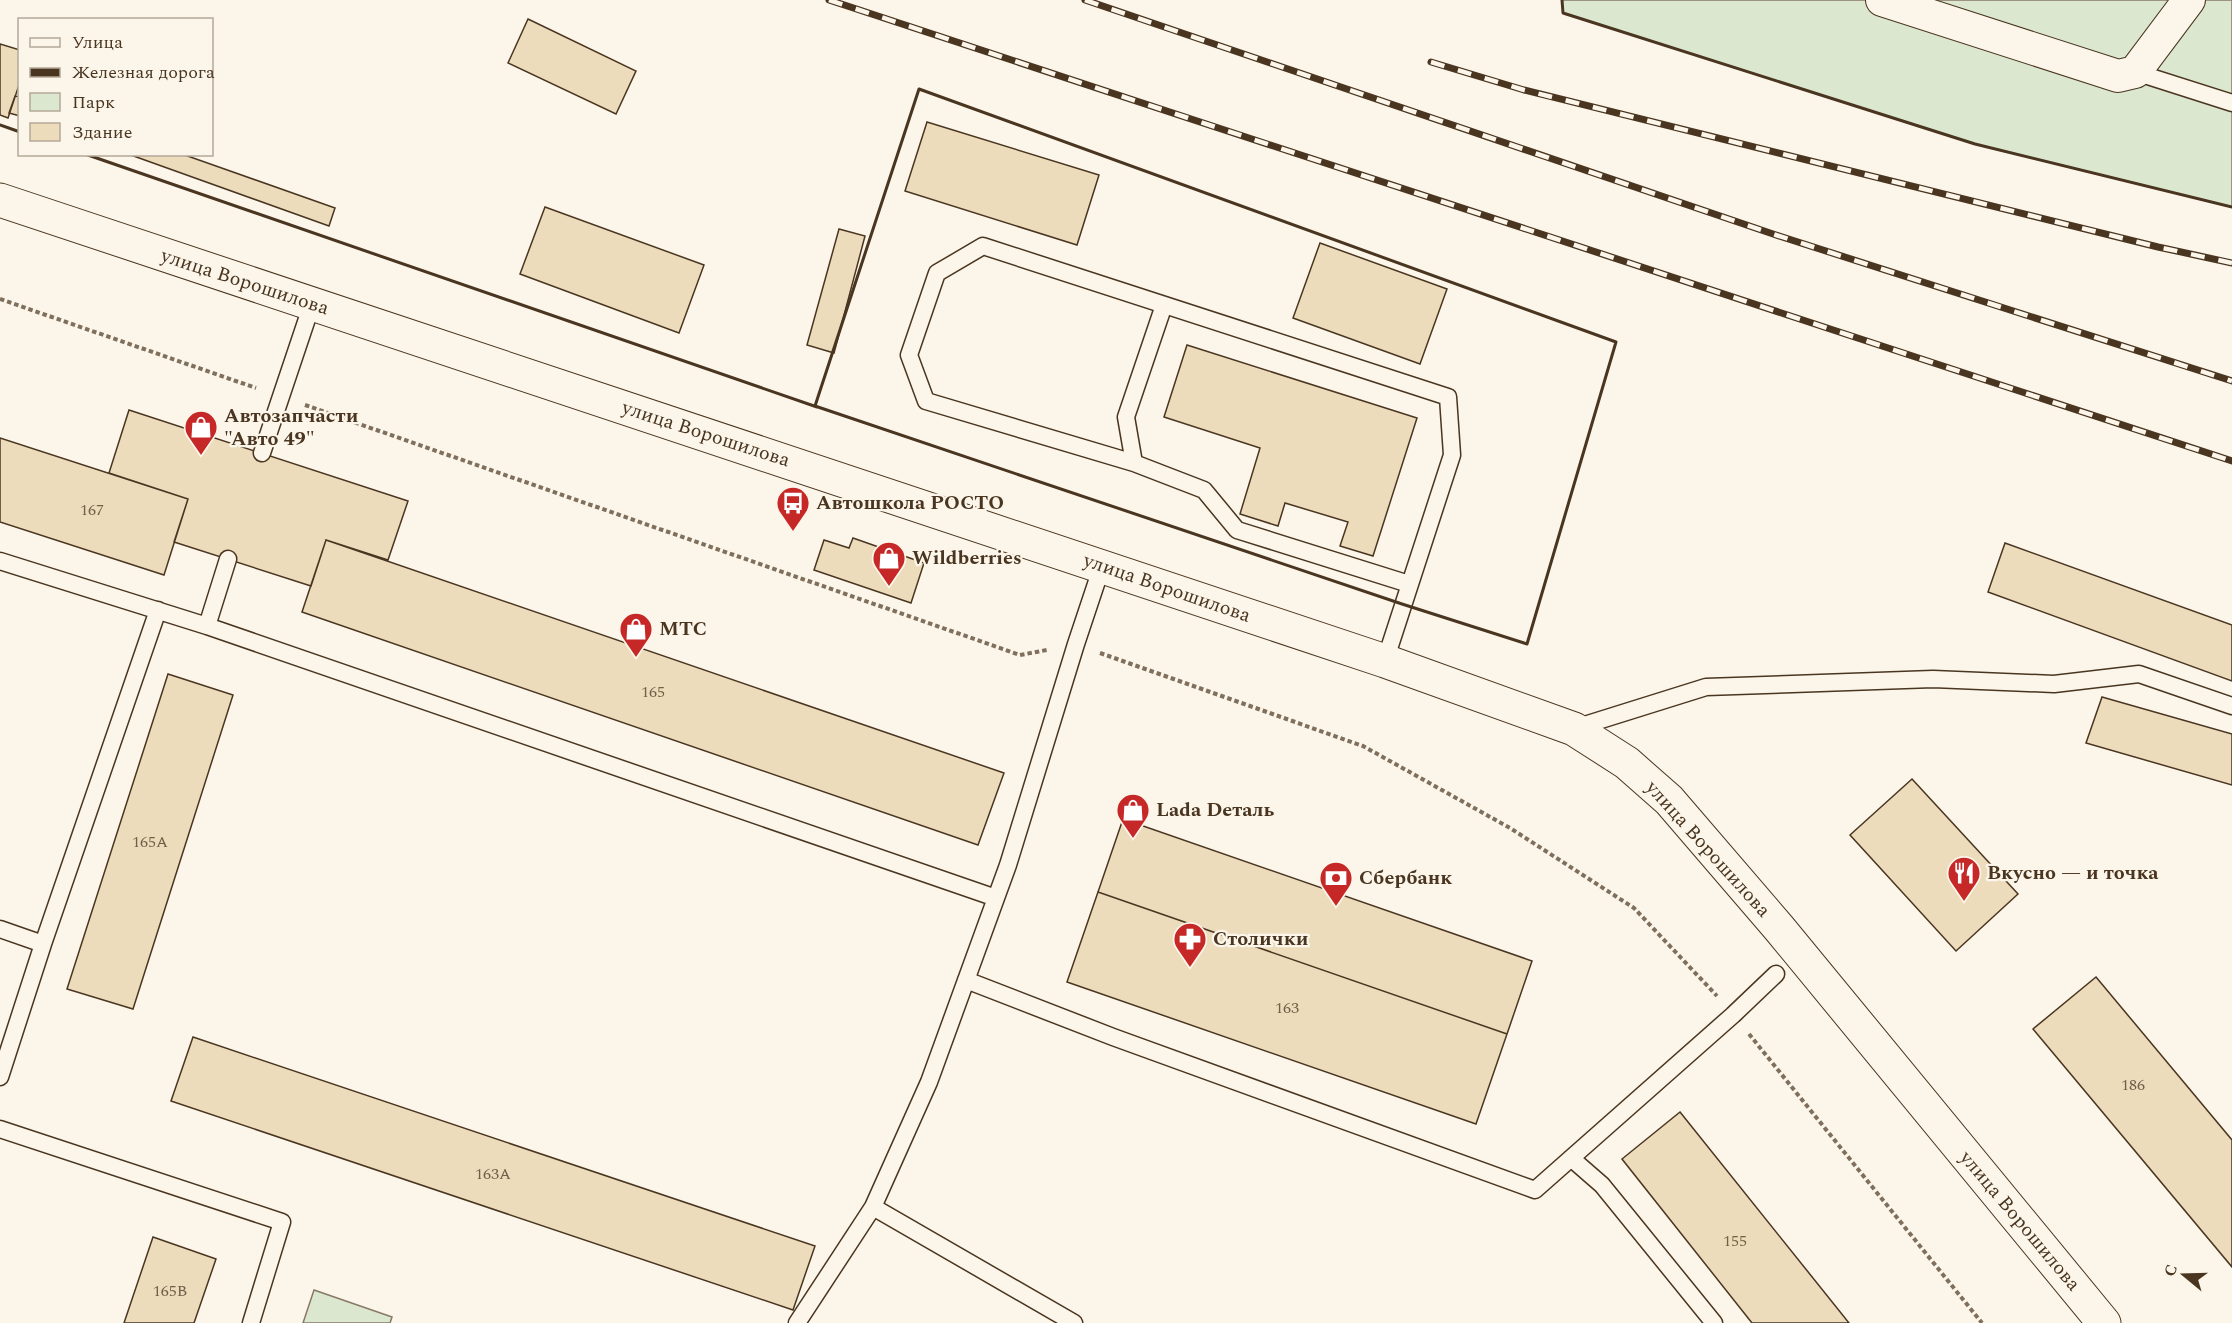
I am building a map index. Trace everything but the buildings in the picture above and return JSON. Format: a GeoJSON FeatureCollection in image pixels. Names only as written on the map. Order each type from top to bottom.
{"type":"FeatureCollection","features":[{"type":"Feature","properties":{"kind":"main road","name":"улица Ворошилова"},"geometry":{"type":"LineString","coordinates":[[0,200],[1385,661],[1574,729],[1627,763],[1669,800],[1787,938],[2104,1323]]}},
{"type":"Feature","properties":{"kind":"street"},"geometry":{"type":"LineString","coordinates":[[1882,0],[2118,76],[2135,72],[2189,0]]}},
{"type":"Feature","properties":{"kind":"lane"},"geometry":{"type":"LineString","coordinates":[[2135,72],[2232,103]]}},
{"type":"Feature","properties":{"kind":"lane"},"geometry":{"type":"LineString","coordinates":[[1385,661],[1452,455],[1448,397],[983,246],[937,273],[909,355],[926,401],[1134,463],[1204,490],[1237,530],[1409,585]]}},
{"type":"Feature","properties":{"kind":"lane"},"geometry":{"type":"LineString","coordinates":[[262,453],[312,304]]}},
{"type":"Feature","properties":{"kind":"lane"},"geometry":{"type":"LineString","coordinates":[[1134,463],[1126,417],[1164,305]]}},
{"type":"Feature","properties":{"kind":"lane"},"geometry":{"type":"LineString","coordinates":[[207,626],[228,559]]}},
{"type":"Feature","properties":{"kind":"lane"},"geometry":{"type":"LineString","coordinates":[[0,561],[207,626],[996,898]]}},
{"type":"Feature","properties":{"kind":"lane"},"geometry":{"type":"LineString","coordinates":[[797,1323],[873,1207],[929,1082],[996,898],[1102,566]]}},
{"type":"Feature","properties":{"kind":"lane"},"geometry":{"type":"LineString","coordinates":[[0,1077],[43,944],[158,610]]}},
{"type":"Feature","properties":{"kind":"lane"},"geometry":{"type":"LineString","coordinates":[[1574,729],[1706,687],[1933,679],[2054,684],[2139,674],[2232,706]]}},
{"type":"Feature","properties":{"kind":"lane"},"geometry":{"type":"LineString","coordinates":[[0,929],[43,944]]}},
{"type":"Feature","properties":{"kind":"lane"},"geometry":{"type":"LineString","coordinates":[[966,980],[1113,1037],[1535,1190],[1733,1015],[1776,974]]}},
{"type":"Feature","properties":{"kind":"lane"},"geometry":{"type":"LineString","coordinates":[[0,1129],[282,1222],[251,1323]]}},
{"type":"Feature","properties":{"kind":"lane"},"geometry":{"type":"LineString","coordinates":[[1571,1158],[1602,1185],[1714,1323]]}},
{"type":"Feature","properties":{"kind":"lane"},"geometry":{"type":"LineString","coordinates":[[873,1207],[1074,1323]]}},
{"type":"Feature","properties":{"kind":"green space"},"geometry":{"type":"Polygon","coordinates":[[[1562,0],[2232,0],[2232,207],[1975,144],[1563,13],[1562,0]]]}},
{"type":"Feature","properties":{"kind":"green space"},"geometry":{"type":"Polygon","coordinates":[[[314,1290],[392,1317],[390,1323],[303,1323],[314,1290]]]}},
{"type":"Feature","properties":{"kind":"railway"},"geometry":{"type":"LineString","coordinates":[[829,0],[2232,461]]}},
{"type":"Feature","properties":{"kind":"railway"},"geometry":{"type":"LineString","coordinates":[[1085,0],[1776,235],[2232,381]]}},
{"type":"Feature","properties":{"kind":"railway"},"geometry":{"type":"LineString","coordinates":[[1431,62],[1524,90],[2158,247],[2232,263]]}},
{"type":"Feature","properties":{"kind":"wall"},"geometry":{"type":"LineString","coordinates":[[1562,0],[1563,13],[1975,144],[2232,207]]}},
{"type":"Feature","properties":{"kind":"wall"},"geometry":{"type":"LineString","coordinates":[[919,89],[1616,342],[1527,644],[815,406],[919,89]]}},
{"type":"Feature","properties":{"kind":"wall"},"geometry":{"type":"LineString","coordinates":[[0,125],[18,131]]}},
{"type":"Feature","properties":{"kind":"wall"},"geometry":{"type":"LineString","coordinates":[[91,156],[817,407]]}},
{"type":"Feature","properties":{"kind":"place","name":"Автозапчасти \"Авто 49\""},"geometry":{"type":"Point","coordinates":[201,456]}},
{"type":"Feature","properties":{"kind":"place","name":"Автошкола РОСТО"},"geometry":{"type":"Point","coordinates":[793,532]}},
{"type":"Feature","properties":{"kind":"place","name":"Wildberries"},"geometry":{"type":"Point","coordinates":[889,587]}},
{"type":"Feature","properties":{"kind":"place","name":"МТС"},"geometry":{"type":"Point","coordinates":[636,658]}},
{"type":"Feature","properties":{"kind":"place","name":"Lada Dеталь"},"geometry":{"type":"Point","coordinates":[1133,839]}},
{"type":"Feature","properties":{"kind":"place","name":"Вкусно — и точка"},"geometry":{"type":"Point","coordinates":[1964,902]}},
{"type":"Feature","properties":{"kind":"place","name":"Сбербанк"},"geometry":{"type":"Point","coordinates":[1336,907]}},
{"type":"Feature","properties":{"kind":"place","name":"Столички"},"geometry":{"type":"Point","coordinates":[1190,968]}}]}
